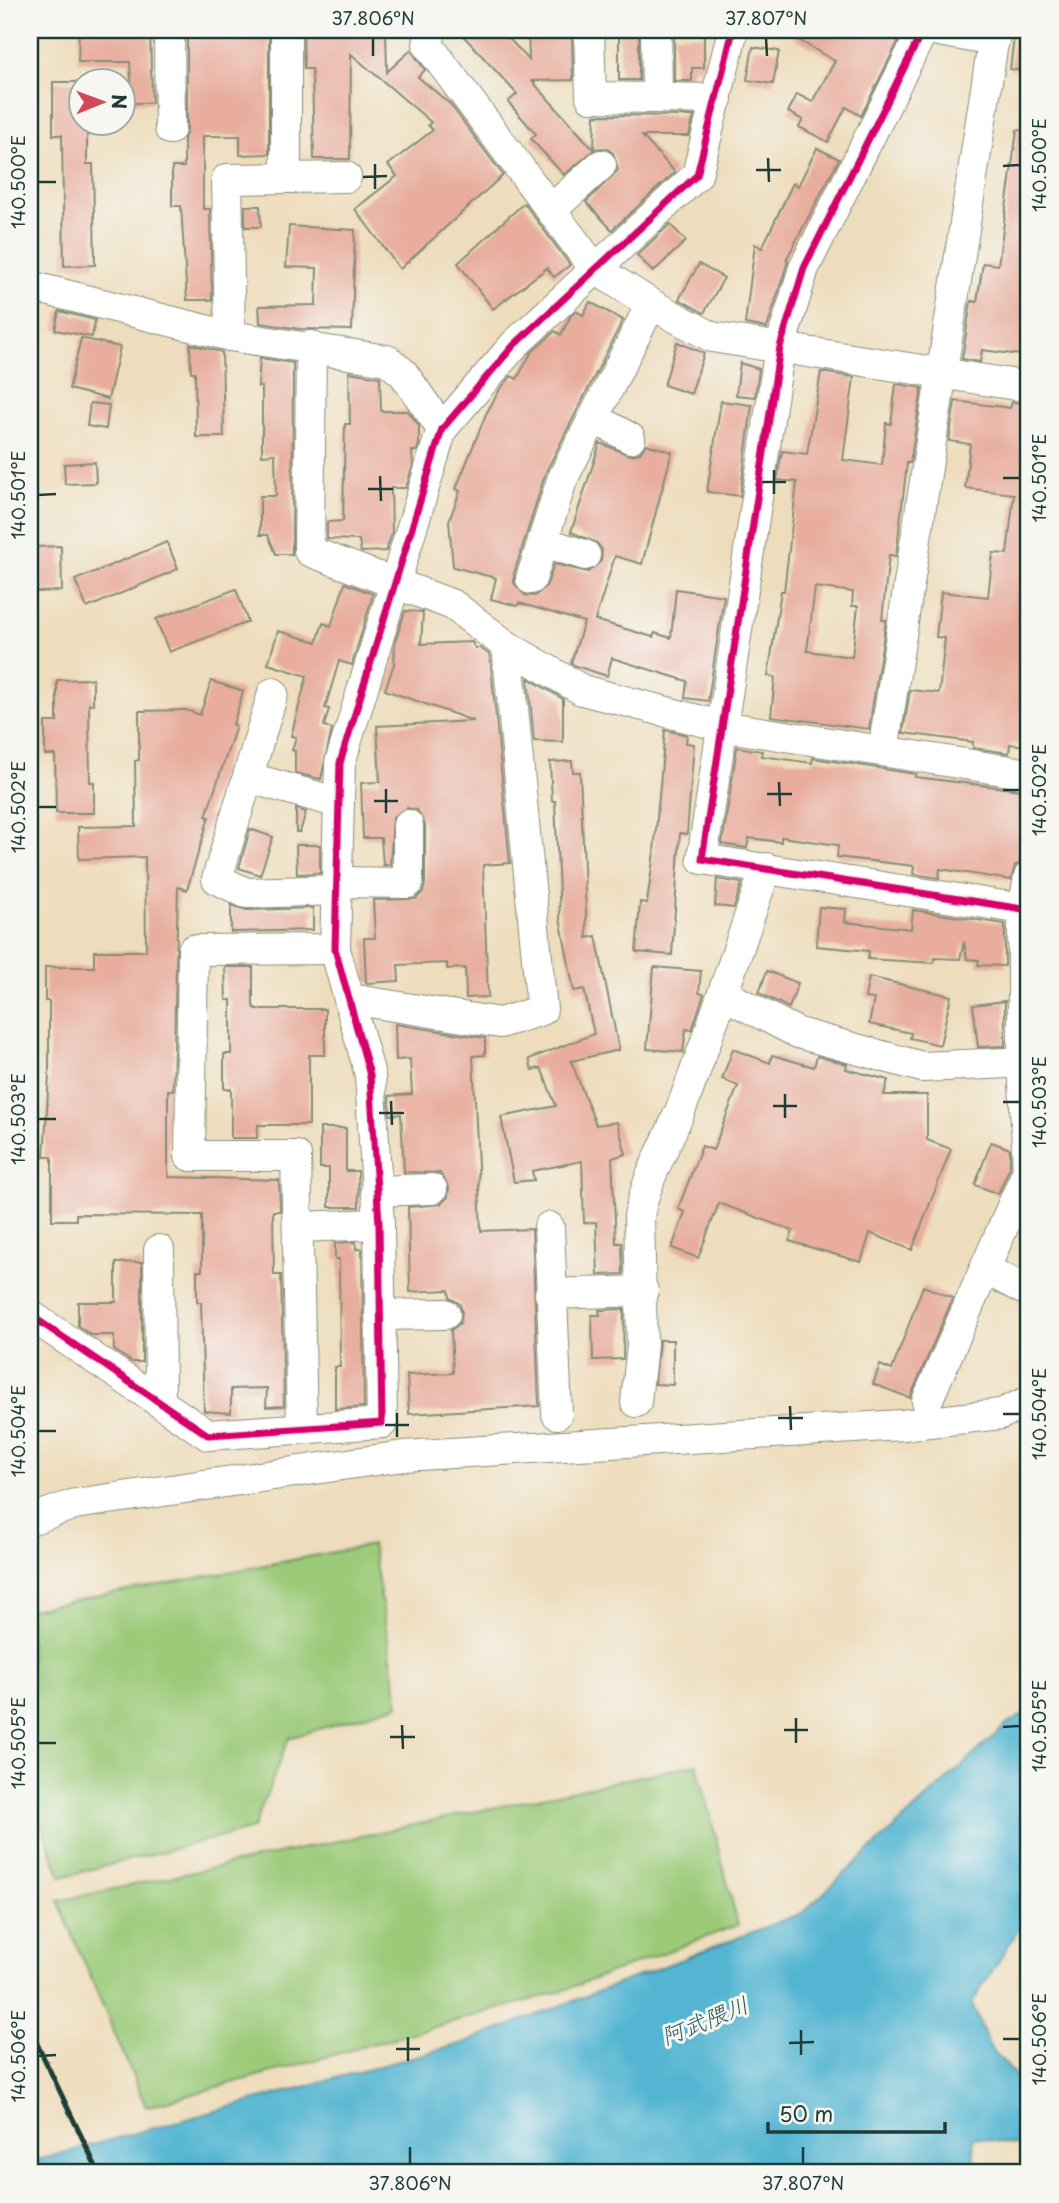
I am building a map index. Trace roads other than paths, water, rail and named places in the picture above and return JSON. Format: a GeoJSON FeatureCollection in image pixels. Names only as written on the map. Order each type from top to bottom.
{"type":"FeatureCollection","features":[{"type":"Feature","properties":{"kind":"street"},"geometry":{"type":"LineString","coordinates":[[169,30],[170,129]]}},
{"type":"Feature","properties":{"kind":"street"},"geometry":{"type":"LineString","coordinates":[[286,30],[286,178]]}},
{"type":"Feature","properties":{"kind":"street"},"geometry":{"type":"LineString","coordinates":[[431,30],[428,45],[594,268],[650,304],[712,337],[1029,387]]}},
{"type":"Feature","properties":{"kind":"street"},"geometry":{"type":"LineString","coordinates":[[589,30],[591,97],[717,99]]}},
{"type":"Feature","properties":{"kind":"street"},"geometry":{"type":"LineString","coordinates":[[656,30],[657,98]]}},
{"type":"Feature","properties":{"kind":"street"},"geometry":{"type":"LineString","coordinates":[[30,1315],[208,1435],[382,1423],[379,1224],[370,1075],[335,949],[340,763],[393,582],[442,429],[514,345],[697,175],[733,30]]}},
{"type":"Feature","properties":{"kind":"street"},"geometry":{"type":"LineString","coordinates":[[923,30],[804,268],[780,347],[702,859],[1023,909]]}},
{"type":"Feature","properties":{"kind":"street"},"geometry":{"type":"LineString","coordinates":[[883,751],[995,35],[933,30]]}},
{"type":"Feature","properties":{"kind":"street"},"geometry":{"type":"LineString","coordinates":[[551,210],[601,165]]}},
{"type":"Feature","properties":{"kind":"street"},"geometry":{"type":"LineString","coordinates":[[230,336],[227,179],[346,177]]}},
{"type":"Feature","properties":{"kind":"street"},"geometry":{"type":"LineString","coordinates":[[30,286],[230,336],[311,346],[387,360],[403,373],[442,429]]}},
{"type":"Feature","properties":{"kind":"street"},"geometry":{"type":"LineString","coordinates":[[531,579],[562,480],[650,304]]}},
{"type":"Feature","properties":{"kind":"street"},"geometry":{"type":"LineString","coordinates":[[311,346],[309,551],[453,605],[507,646],[583,690],[721,726],[1029,774]]}},
{"type":"Feature","properties":{"kind":"street"},"geometry":{"type":"LineString","coordinates":[[594,418],[630,439]]}},
{"type":"Feature","properties":{"kind":"street"},"geometry":{"type":"LineString","coordinates":[[543,542],[585,555]]}},
{"type":"Feature","properties":{"kind":"street"},"geometry":{"type":"LineString","coordinates":[[350,999],[500,1023],[542,1010],[507,646]]}},
{"type":"Feature","properties":{"kind":"street"},"geometry":{"type":"LineString","coordinates":[[273,693],[250,778],[217,879],[246,892],[408,883],[408,825]]}},
{"type":"Feature","properties":{"kind":"street"},"geometry":{"type":"LineString","coordinates":[[250,778],[339,803]]}},
{"type":"Feature","properties":{"kind":"street"},"geometry":{"type":"LineString","coordinates":[[636,1402],[642,1345],[643,1291],[639,1216],[642,1197],[653,1166],[683,1105],[766,868]]}},
{"type":"Feature","properties":{"kind":"street"},"geometry":{"type":"LineString","coordinates":[[927,1401],[1028,1171],[1023,909],[1029,877]]}},
{"type":"Feature","properties":{"kind":"street"},"geometry":{"type":"LineString","coordinates":[[302,1428],[296,1156],[190,1156],[193,950],[335,949]]}},
{"type":"Feature","properties":{"kind":"street"},"geometry":{"type":"LineString","coordinates":[[723,995],[798,1033],[922,1066],[1026,1062]]}},
{"type":"Feature","properties":{"kind":"street"},"geometry":{"type":"LineString","coordinates":[[376,1191],[432,1189]]}},
{"type":"Feature","properties":{"kind":"street"},"geometry":{"type":"LineString","coordinates":[[298,1227],[379,1224]]}},
{"type":"Feature","properties":{"kind":"street"},"geometry":{"type":"LineString","coordinates":[[549,1227],[557,1414]]}},
{"type":"Feature","properties":{"kind":"street"},"geometry":{"type":"LineString","coordinates":[[159,1250],[160,1402]]}},
{"type":"Feature","properties":{"kind":"street"},"geometry":{"type":"LineString","coordinates":[[985,1269],[1029,1292]]}},
{"type":"Feature","properties":{"kind":"street"},"geometry":{"type":"LineString","coordinates":[[550,1294],[643,1291]]}},
{"type":"Feature","properties":{"kind":"street"},"geometry":{"type":"LineString","coordinates":[[380,1315],[445,1314]]}},
{"type":"Feature","properties":{"kind":"street"},"geometry":{"type":"LineString","coordinates":[[30,1520],[75,1504],[403,1456],[902,1425],[1001,1415],[1029,1401]]}},
{"type":"Feature","properties":{"kind":"water","name":"阿武隈川"},"geometry":{"type":"Polygon","coordinates":[[[1029,1711],[1029,1913],[972,2003],[989,2046],[1021,2082],[1029,2078],[1029,2147],[973,2137],[975,2173],[30,2173],[30,2162],[464,2043],[802,1913],[1006,1725],[1029,1711]]]}},
{"type":"Feature","properties":{"kind":"railway"},"geometry":{"type":"LineString","coordinates":[[30,2029],[99,2173]]}}]}
